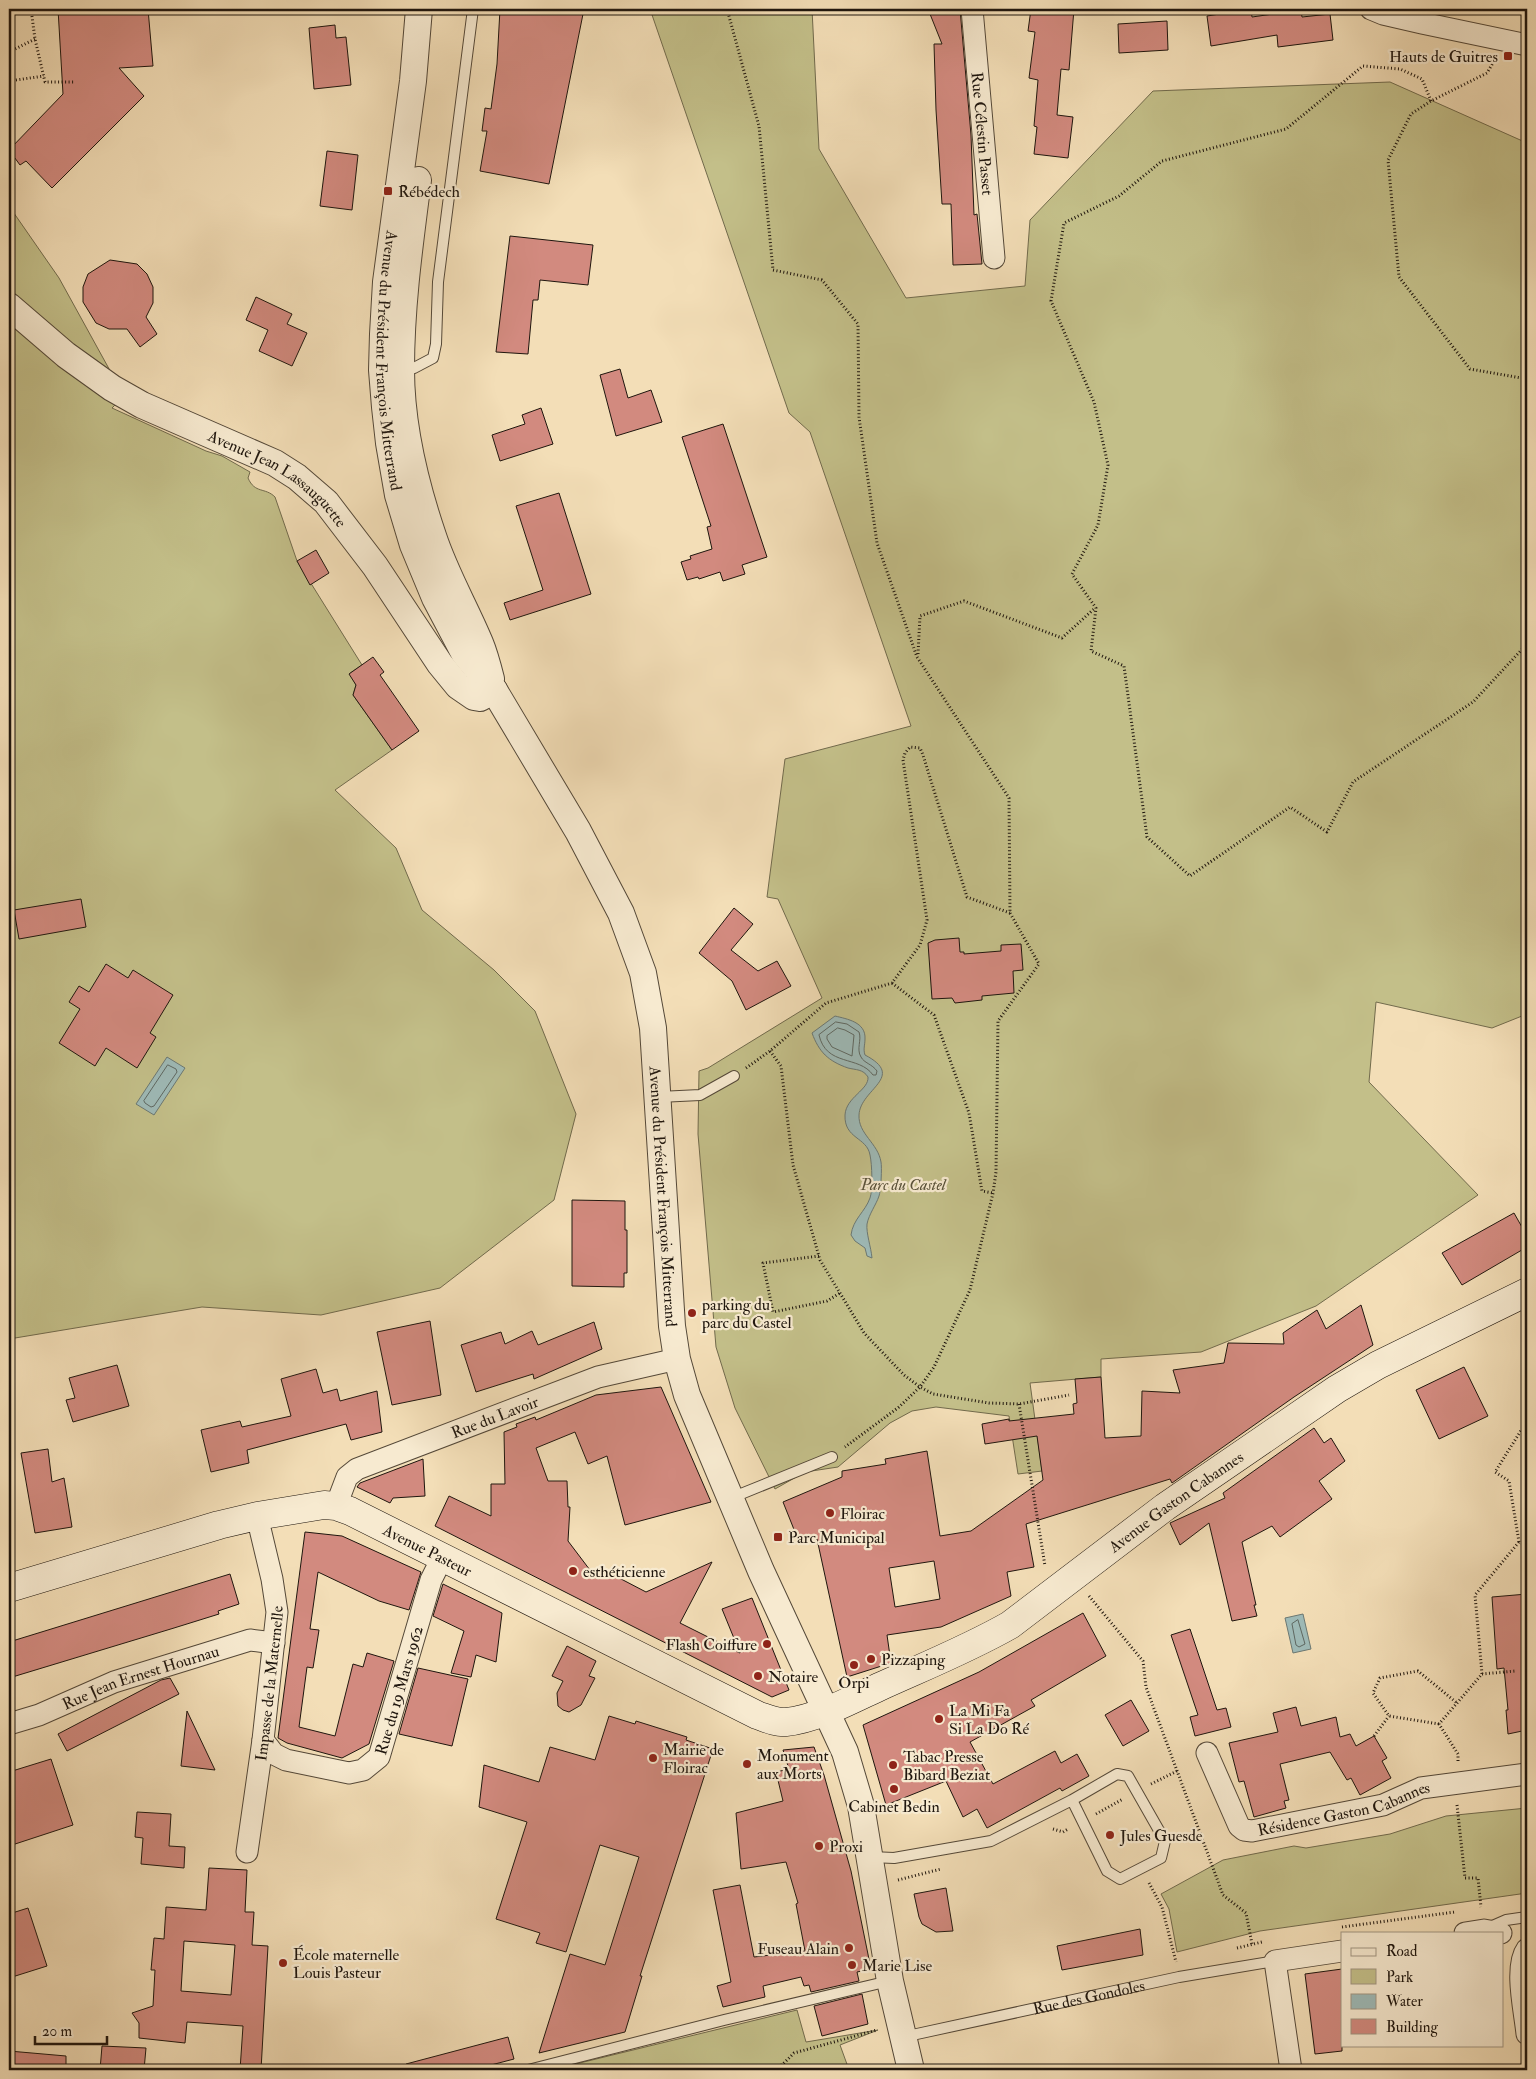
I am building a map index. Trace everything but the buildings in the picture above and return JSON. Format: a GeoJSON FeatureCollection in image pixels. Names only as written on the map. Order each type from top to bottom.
{"type":"FeatureCollection","features":[{"type":"Feature","properties":{"kind":"main road","name":"Avenue Gaston Cabannes"},"geometry":{"type":"LineString","coordinates":[[825,1711],[983,1640],[1010,1625],[1165,1507],[1337,1389],[1378,1365],[1527,1292]]}},
{"type":"Feature","properties":{"kind":"main road","name":"Avenue Pasteur"},"geometry":{"type":"LineString","coordinates":[[9,1588],[219,1525],[257,1516],[324,1505],[336,1506],[350,1511],[756,1715],[783,1723],[825,1711]]}},
{"type":"Feature","properties":{"kind":"street","name":"Avenue du Président François Mitterrand"},"geometry":{"type":"LineString","coordinates":[[419,9],[412,81],[386,282],[392,370],[407,438],[433,537],[453,588],[481,644],[494,690],[578,831],[621,913],[643,973],[653,1028],[672,1326],[677,1359],[687,1395],[772,1598],[845,1752],[861,1806],[871,1857],[890,1981],[890,2033],[911,2070]]}},
{"type":"Feature","properties":{"kind":"street","name":"Avenue du Président François Mitterrand"},"geometry":{"type":"LineString","coordinates":[[392,370],[430,83],[436,9]]}},
{"type":"Feature","properties":{"kind":"street","name":"Rue Célestin Passet"},"geometry":{"type":"LineString","coordinates":[[972,9],[994,258]]}},
{"type":"Feature","properties":{"kind":"street"},"geometry":{"type":"LineString","coordinates":[[1372,9],[1383,14],[1527,45]]}},
{"type":"Feature","properties":{"kind":"street","name":"Avenue Jean Lassauguette"},"geometry":{"type":"LineString","coordinates":[[9,306],[66,355],[112,388],[142,404],[275,463],[297,477],[326,502],[375,566],[440,664],[458,686],[474,697],[480,698],[494,690]]}},
{"type":"Feature","properties":{"kind":"street","name":"Rue du Lavoir"},"geometry":{"type":"LineString","coordinates":[[336,1506],[347,1477],[357,1469],[598,1377],[677,1359]]}},
{"type":"Feature","properties":{"kind":"street","name":"Impasse de la Maternelle"},"geometry":{"type":"LineString","coordinates":[[247,1852],[263,1740],[277,1612],[272,1580],[257,1516]]}},
{"type":"Feature","properties":{"kind":"street","name":"Rue du 19 Mars 1962"},"geometry":{"type":"LineString","coordinates":[[263,1740],[274,1754],[286,1760],[349,1773],[363,1770],[379,1758],[431,1580],[442,1558]]}},
{"type":"Feature","properties":{"kind":"street","name":"Rue Jean Ernest Hournau"},"geometry":{"type":"LineString","coordinates":[[9,1724],[38,1715],[114,1682],[250,1640],[274,1643]]}},
{"type":"Feature","properties":{"kind":"street","name":"Résidence Gaston Cabannes"},"geometry":{"type":"LineString","coordinates":[[1207,1753],[1239,1826],[1244,1830],[1252,1831],[1383,1805],[1421,1788],[1527,1774]]}},
{"type":"Feature","properties":{"kind":"street"},"geometry":{"type":"LineString","coordinates":[[1504,1938],[1519,1944],[1526,1951],[1522,1968],[1522,1988],[1527,2034]]}},
{"type":"Feature","properties":{"kind":"street","name":"Rue des Gondoles"},"geometry":{"type":"LineString","coordinates":[[1265,1963],[1341,1951]]}},
{"type":"Feature","properties":{"kind":"street"},"geometry":{"type":"LineString","coordinates":[[1265,1963],[1291,2070]]}},
{"type":"Feature","properties":{"kind":"lane"},"geometry":{"type":"LineString","coordinates":[[392,370],[414,368],[433,358],[436,344],[438,282],[473,9]]}},
{"type":"Feature","properties":{"kind":"lane"},"geometry":{"type":"LineString","coordinates":[[658,1098],[700,1095],[734,1076]]}},
{"type":"Feature","properties":{"kind":"lane"},"geometry":{"type":"LineString","coordinates":[[730,1498],[832,1458]]}},
{"type":"Feature","properties":{"kind":"lane"},"geometry":{"type":"LineString","coordinates":[[871,1857],[894,1858],[991,1841],[1072,1800],[1117,1774],[1128,1776],[1165,1841],[1161,1858],[1120,1879],[1107,1871],[1072,1800]]}},
{"type":"Feature","properties":{"kind":"lane"},"geometry":{"type":"LineString","coordinates":[[1488,1932],[1506,1920],[1527,1917]]}},
{"type":"Feature","properties":{"kind":"lane","name":"Rue des Gondoles"},"geometry":{"type":"LineString","coordinates":[[890,2033],[1179,1977],[1265,1963]]}},
{"type":"Feature","properties":{"kind":"lane"},"geometry":{"type":"LineString","coordinates":[[528,2070],[724,2020],[890,1981]]}},
{"type":"Feature","properties":{"kind":"path"},"geometry":{"type":"LineString","coordinates":[[31,9],[35,39],[45,82],[75,82]]}},
{"type":"Feature","properties":{"kind":"path"},"geometry":{"type":"LineString","coordinates":[[727,9],[759,126],[773,270],[822,280],[858,324],[859,417],[876,543],[917,656],[1010,798],[1010,913],[1039,964],[998,1021],[996,1172],[993,1193],[970,1290],[934,1367],[920,1387],[899,1407],[832,1458]]}},
{"type":"Feature","properties":{"kind":"path"},"geometry":{"type":"LineString","coordinates":[[9,52],[35,39]]}},
{"type":"Feature","properties":{"kind":"path"},"geometry":{"type":"LineString","coordinates":[[1504,41],[1487,73],[1431,101],[1411,114],[1388,160],[1399,277],[1470,369],[1527,379]]}},
{"type":"Feature","properties":{"kind":"path"},"geometry":{"type":"LineString","coordinates":[[1431,101],[1422,79],[1400,69],[1363,66],[1286,129],[1162,161],[1120,196],[1064,223],[1051,301],[1094,402],[1108,465],[1098,525],[1072,574],[1096,608],[1091,651],[1124,666],[1147,836],[1190,876],[1290,807],[1326,832],[1353,782],[1473,702],[1527,644]]}},
{"type":"Feature","properties":{"kind":"path"},"geometry":{"type":"LineString","coordinates":[[9,81],[44,76]]}},
{"type":"Feature","properties":{"kind":"path"},"geometry":{"type":"LineString","coordinates":[[1527,584],[1524,590],[1527,594]]}},
{"type":"Feature","properties":{"kind":"path"},"geometry":{"type":"LineString","coordinates":[[917,656],[920,616],[964,602],[1062,638],[1096,608]]}},
{"type":"Feature","properties":{"kind":"path"},"geometry":{"type":"LineString","coordinates":[[734,1076],[770,1051],[826,1003],[892,983],[920,945],[927,920],[903,760],[905,753],[910,747],[920,748],[967,897],[1010,913]]}},
{"type":"Feature","properties":{"kind":"path"},"geometry":{"type":"LineString","coordinates":[[892,983],[934,1015],[969,1113],[982,1191],[993,1193]]}},
{"type":"Feature","properties":{"kind":"path"},"geometry":{"type":"LineString","coordinates":[[770,1051],[781,1066],[793,1165],[819,1256],[864,1333],[904,1375],[933,1394],[990,1403],[1019,1404],[1068,1395]]}},
{"type":"Feature","properties":{"kind":"path"},"geometry":{"type":"LineString","coordinates":[[819,1256],[763,1262],[773,1312],[828,1301],[840,1292]]}},
{"type":"Feature","properties":{"kind":"path"},"geometry":{"type":"LineString","coordinates":[[1019,1404],[1048,1582],[1064,1585],[1143,1661],[1146,1687],[1212,1859],[1223,1895],[1246,1913],[1265,1963]]}},
{"type":"Feature","properties":{"kind":"path"},"geometry":{"type":"LineString","coordinates":[[1482,1674],[1475,1595],[1519,1542],[1509,1481],[1495,1472],[1527,1421]]}},
{"type":"Feature","properties":{"kind":"path"},"geometry":{"type":"LineString","coordinates":[[1519,1542],[1527,1544]]}},
{"type":"Feature","properties":{"kind":"path"},"geometry":{"type":"LineString","coordinates":[[1457,1703],[1418,1671],[1380,1678],[1373,1693],[1389,1716],[1439,1724],[1458,1754],[1457,1782],[1465,1878],[1478,1878],[1488,1932]]}},
{"type":"Feature","properties":{"kind":"path"},"geometry":{"type":"LineString","coordinates":[[1439,1724],[1482,1674],[1516,1671]]}},
{"type":"Feature","properties":{"kind":"path"},"geometry":{"type":"LineString","coordinates":[[1374,1736],[1389,1716]]}},
{"type":"Feature","properties":{"kind":"path"},"geometry":{"type":"LineString","coordinates":[[1140,1868],[1162,1907],[1179,1977]]}},
{"type":"Feature","properties":{"kind":"path"},"geometry":{"type":"LineString","coordinates":[[764,2070],[782,2065],[794,2053],[890,2033]]}},
{"type":"Feature","properties":{"kind":"green space","name":"Parc du Castel"},"geometry":{"type":"Polygon","coordinates":[[[650,9],[812,9],[819,149],[906,298],[1025,286],[1030,220],[1153,91],[1390,82],[1527,143],[1527,1014],[1492,1028],[1376,1002],[1369,1082],[1478,1195],[1316,1306],[1201,1352],[1101,1359],[1101,1377],[1030,1383],[1042,1471],[1018,1474],[1009,1416],[936,1407],[912,1411],[890,1423],[838,1467],[805,1472],[775,1489],[735,1408],[716,1347],[698,1134],[699,1071],[708,1068],[822,998],[778,899],[767,897],[785,759],[911,726],[810,432],[789,413],[650,9]]]}},
{"type":"Feature","properties":{"kind":"green space"},"geometry":{"type":"Polygon","coordinates":[[[9,206],[59,278],[124,396],[112,408],[206,451],[222,456],[250,472],[248,478],[254,486],[275,497],[297,561],[362,665],[350,673],[356,685],[353,695],[392,750],[335,790],[396,848],[422,910],[494,970],[535,1011],[576,1114],[554,1200],[440,1288],[321,1315],[202,1307],[9,1339],[9,206]]]}},
{"type":"Feature","properties":{"kind":"green space"},"geometry":{"type":"Polygon","coordinates":[[[1527,1808],[1527,1893],[1260,1931],[1177,1952],[1169,1909],[1161,1894],[1223,1860],[1294,1846],[1306,1848],[1390,1834],[1446,1816],[1527,1808]]]}},
{"type":"Feature","properties":{"kind":"green space"},"geometry":{"type":"Polygon","coordinates":[[[797,2010],[806,2042],[878,2030],[840,2045],[848,2067],[872,2070],[551,2070],[797,2010]]]}},
{"type":"Feature","properties":{"kind":"water"},"geometry":{"type":"Polygon","coordinates":[[[835,1016],[845,1018],[859,1025],[864,1033],[865,1055],[877,1063],[882,1070],[882,1077],[861,1106],[859,1115],[862,1128],[876,1149],[881,1165],[880,1193],[867,1224],[872,1258],[867,1256],[865,1248],[855,1241],[851,1235],[854,1224],[868,1203],[871,1194],[870,1155],[865,1145],[848,1129],[845,1115],[849,1103],[865,1086],[868,1077],[862,1071],[848,1068],[830,1059],[821,1051],[812,1033],[835,1016]]]}},
{"type":"Feature","properties":{"kind":"water"},"geometry":{"type":"Polygon","coordinates":[[[167,1057],[185,1068],[154,1115],[136,1104],[167,1057]]]}},
{"type":"Feature","properties":{"kind":"water"},"geometry":{"type":"Polygon","coordinates":[[[1303,1614],[1311,1649],[1293,1653],[1285,1618],[1303,1614]]]}},
{"type":"Feature","properties":{"kind":"place","name":"Hauts de Guitres"},"geometry":{"type":"Point","coordinates":[1508,56]}},
{"type":"Feature","properties":{"kind":"place","name":"Rébédech"},"geometry":{"type":"Point","coordinates":[388,191]}},
{"type":"Feature","properties":{"kind":"place","name":"parking du parc du Castel"},"geometry":{"type":"Point","coordinates":[692,1313]}},
{"type":"Feature","properties":{"kind":"place","name":"Floirac"},"geometry":{"type":"Point","coordinates":[830,1513]}},
{"type":"Feature","properties":{"kind":"place","name":"Parc Municipal"},"geometry":{"type":"Point","coordinates":[778,1537]}},
{"type":"Feature","properties":{"kind":"place","name":"esthéticienne"},"geometry":{"type":"Point","coordinates":[573,1571]}},
{"type":"Feature","properties":{"kind":"place","name":"Flash Coiffure"},"geometry":{"type":"Point","coordinates":[767,1644]}},
{"type":"Feature","properties":{"kind":"place","name":"Pizzaping"},"geometry":{"type":"Point","coordinates":[871,1659]}},
{"type":"Feature","properties":{"kind":"place","name":"Orpi"},"geometry":{"type":"Point","coordinates":[854,1665]}},
{"type":"Feature","properties":{"kind":"place","name":"Notaire"},"geometry":{"type":"Point","coordinates":[758,1676]}},
{"type":"Feature","properties":{"kind":"place","name":"La Mi Fa Si La Do Ré"},"geometry":{"type":"Point","coordinates":[939,1719]}},
{"type":"Feature","properties":{"kind":"place","name":"Mairie de Floirac"},"geometry":{"type":"Point","coordinates":[653,1758]}},
{"type":"Feature","properties":{"kind":"place","name":"Monument aux Morts"},"geometry":{"type":"Point","coordinates":[747,1764]}},
{"type":"Feature","properties":{"kind":"place","name":"Tabac Presse Bibard Beziat"},"geometry":{"type":"Point","coordinates":[893,1765]}},
{"type":"Feature","properties":{"kind":"place","name":"Cabinet Bedin"},"geometry":{"type":"Point","coordinates":[894,1789]}},
{"type":"Feature","properties":{"kind":"place","name":"Jules Guesde"},"geometry":{"type":"Point","coordinates":[1110,1835]}},
{"type":"Feature","properties":{"kind":"place","name":"Proxi"},"geometry":{"type":"Point","coordinates":[819,1846]}},
{"type":"Feature","properties":{"kind":"place","name":"Fuseau Alain"},"geometry":{"type":"Point","coordinates":[849,1948]}},
{"type":"Feature","properties":{"kind":"place","name":"École maternelle Louis Pasteur"},"geometry":{"type":"Point","coordinates":[283,1963]}},
{"type":"Feature","properties":{"kind":"place","name":"Marie Lise"},"geometry":{"type":"Point","coordinates":[852,1965]}}]}
